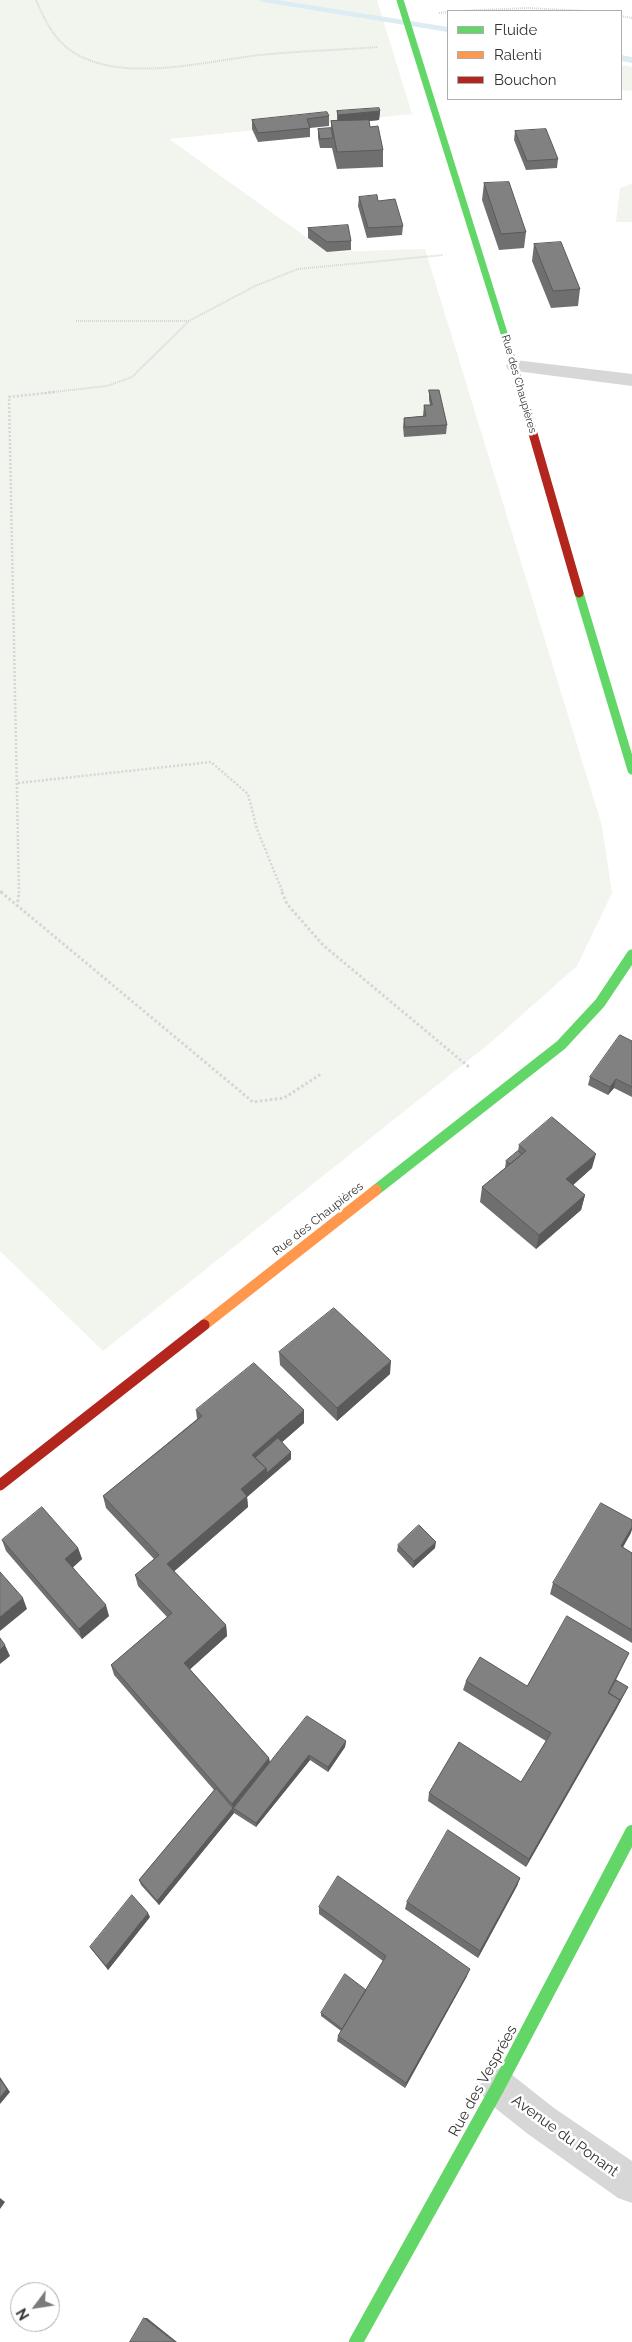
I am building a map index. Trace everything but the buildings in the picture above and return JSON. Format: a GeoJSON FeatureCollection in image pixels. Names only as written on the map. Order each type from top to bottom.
{"type":"FeatureCollection","features":[{"type":"Feature","properties":{"kind":"street","name":"Rue des Chaupières"},"geometry":{"type":"LineString","coordinates":[[400,0],[515,366],[527,417],[632,770]]}},
{"type":"Feature","properties":{"kind":"street"},"geometry":{"type":"LineString","coordinates":[[515,366],[632,380]]}},
{"type":"Feature","properties":{"kind":"street","name":"Rue des Chaupières"},"geometry":{"type":"LineString","coordinates":[[0,1486],[561,1045],[595,1011],[619,980],[632,955]]}},
{"type":"Feature","properties":{"kind":"street","name":"Rue des Vesprées"},"geometry":{"type":"LineString","coordinates":[[356,2342],[498,2087],[632,1832]]}},
{"type":"Feature","properties":{"kind":"street","name":"Avenue du Ponant"},"geometry":{"type":"LineString","coordinates":[[498,2087],[541,2121],[632,2184]]}},
{"type":"Feature","properties":{"kind":"path"},"geometry":{"type":"LineString","coordinates":[[36,0],[47,27],[57,39],[92,60],[126,68],[164,68],[260,55],[414,44]]}},
{"type":"Feature","properties":{"kind":"path"},"geometry":{"type":"LineString","coordinates":[[481,10],[528,8],[566,10]]}},
{"type":"Feature","properties":{"kind":"path"},"geometry":{"type":"LineString","coordinates":[[17,907],[20,886],[9,397],[107,386],[132,378],[189,321],[255,286],[298,269],[479,252]]}},
{"type":"Feature","properties":{"kind":"path"},"geometry":{"type":"LineString","coordinates":[[76,321],[189,321]]}},
{"type":"Feature","properties":{"kind":"path"},"geometry":{"type":"LineString","coordinates":[[18,782],[211,762],[248,794],[257,829],[287,904],[317,938],[500,1094]]}},
{"type":"Feature","properties":{"kind":"path"},"geometry":{"type":"LineString","coordinates":[[0,891],[253,1102],[284,1098],[321,1074]]}},
{"type":"Feature","properties":{"kind":"shaded area"},"geometry":{"type":"Polygon","coordinates":[[[0,0],[377,0],[412,114],[169,139],[327,252],[425,249],[602,826],[612,893],[577,966],[490,1043],[103,1351],[0,1251],[0,0]]]}},
{"type":"Feature","properties":{"kind":"shaded area"},"geometry":{"type":"Polygon","coordinates":[[[622,65],[632,67],[632,91],[622,90],[622,65]]]}},
{"type":"Feature","properties":{"kind":"shaded area"},"geometry":{"type":"Polygon","coordinates":[[[632,184],[632,222],[616,222],[620,188],[632,184]]]}},
{"type":"Feature","properties":{"kind":"waterway"},"geometry":{"type":"LineString","coordinates":[[263,0],[447,30]]}},
{"type":"Feature","properties":{"kind":"waterway"},"geometry":{"type":"LineString","coordinates":[[622,58],[632,60]]}},
{"type":"Feature","properties":{"kind":"traffic: fast"},"geometry":{"type":"LineString","coordinates":[[400,0],[518,378]]}},
{"type":"Feature","properties":{"kind":"traffic: fast"},"geometry":{"type":"LineString","coordinates":[[579,593],[632,770]]}},
{"type":"Feature","properties":{"kind":"traffic: fast"},"geometry":{"type":"LineString","coordinates":[[376,1190],[561,1045],[600,1003],[632,955]]}},
{"type":"Feature","properties":{"kind":"traffic: fast"},"geometry":{"type":"LineString","coordinates":[[356,2342],[498,2087],[632,1832]]}},
{"type":"Feature","properties":{"kind":"traffic: slow"},"geometry":{"type":"LineString","coordinates":[[204,1325],[376,1190]]}},
{"type":"Feature","properties":{"kind":"traffic: jam"},"geometry":{"type":"LineString","coordinates":[[518,378],[527,417],[579,593]]}},
{"type":"Feature","properties":{"kind":"traffic: jam"},"geometry":{"type":"LineString","coordinates":[[0,1485],[204,1325]]}}]}
